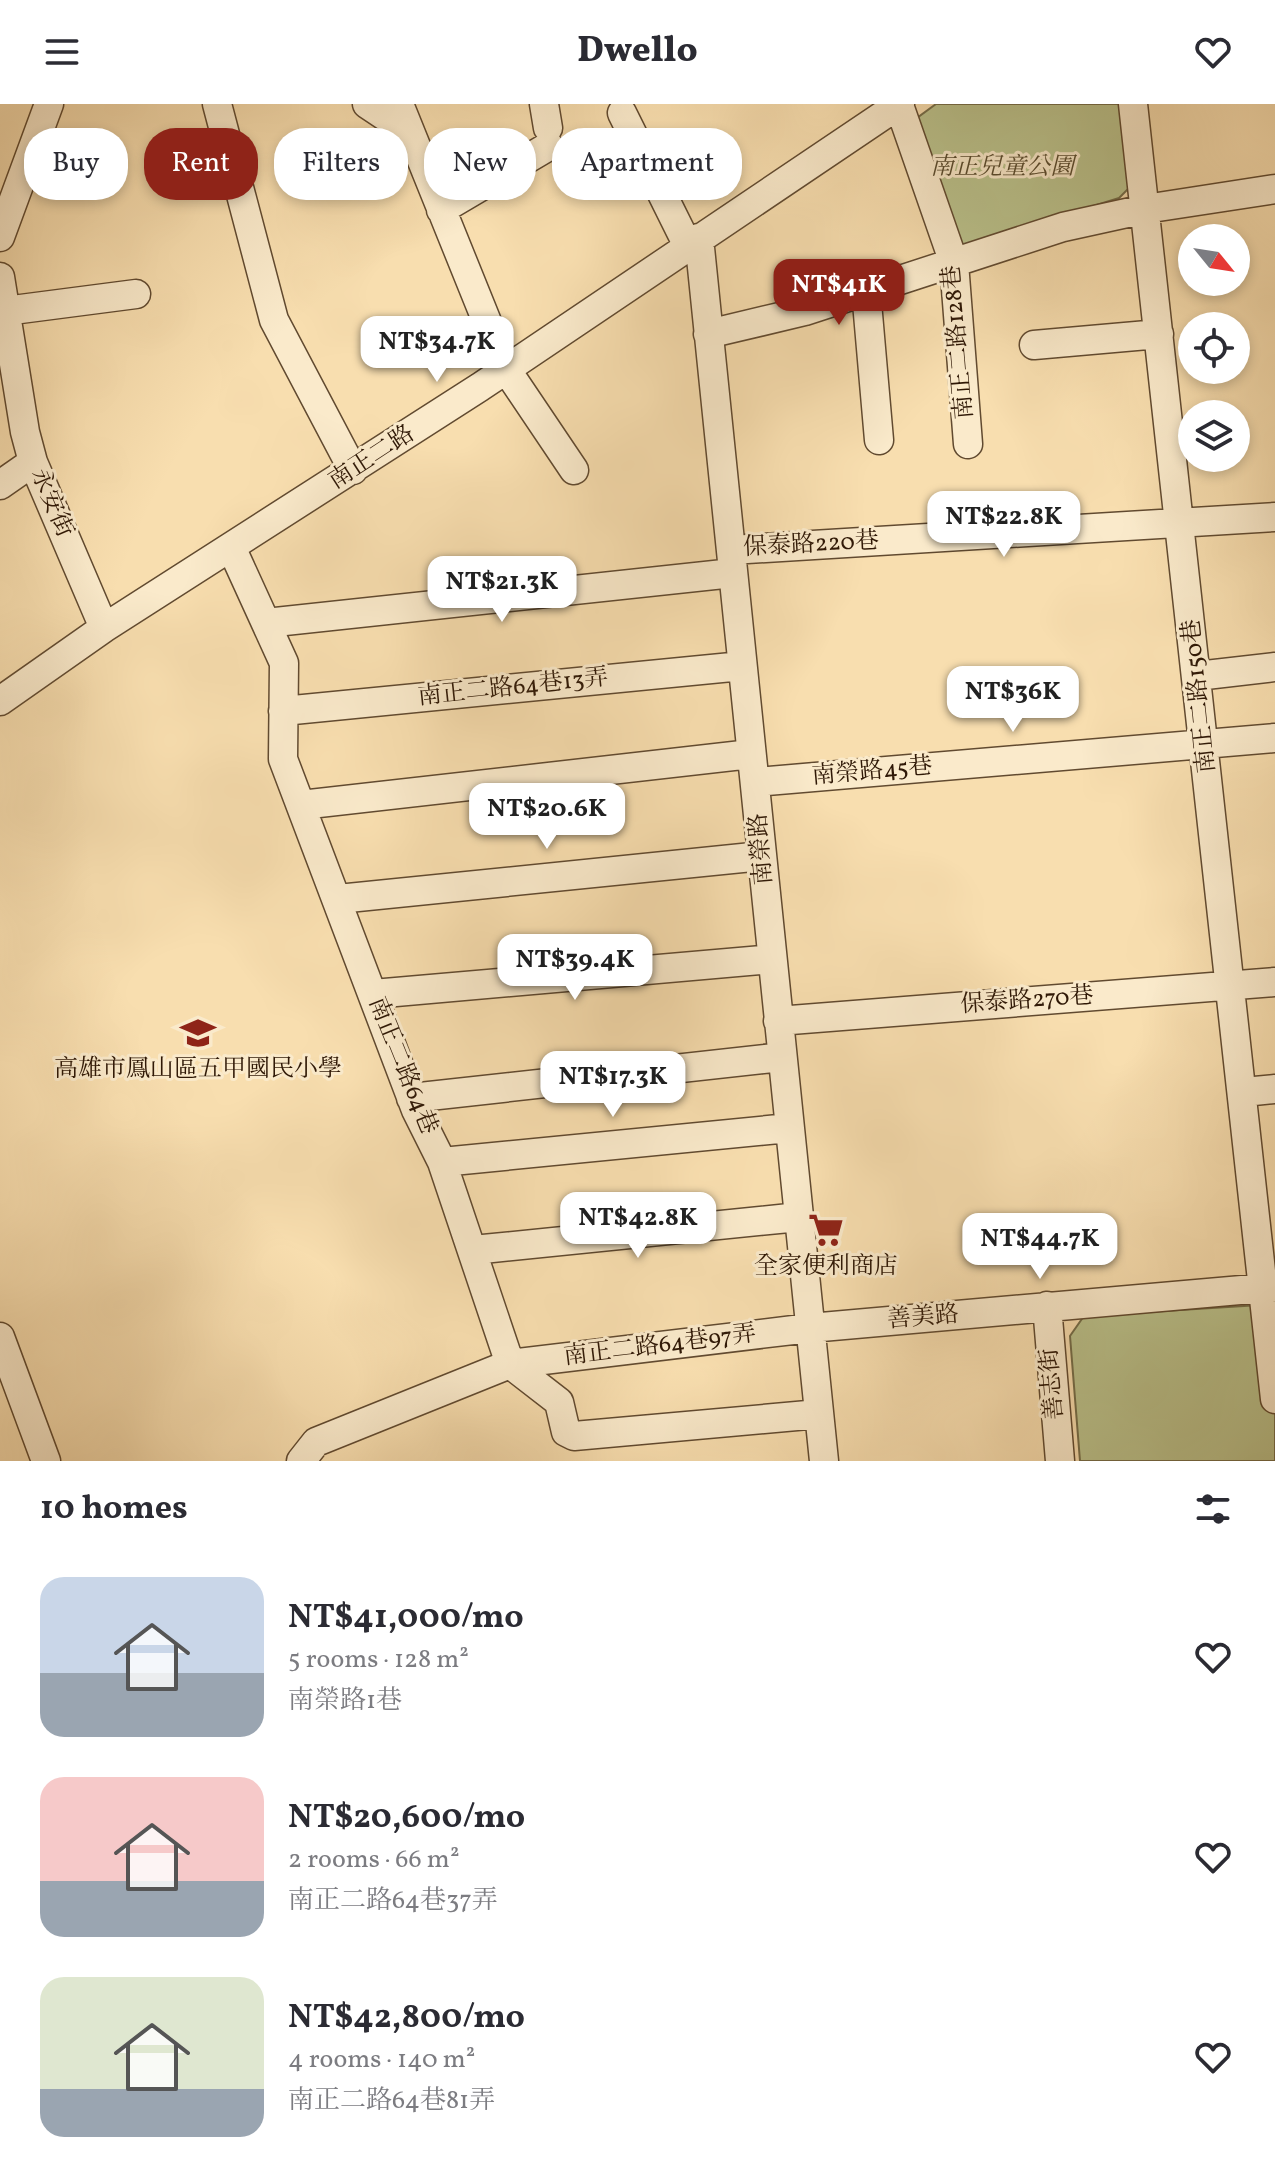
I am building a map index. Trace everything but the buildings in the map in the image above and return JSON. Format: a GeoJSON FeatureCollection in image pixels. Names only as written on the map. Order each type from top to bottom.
{"type":"FeatureCollection","features":[{"type":"Feature","properties":{"kind":"street"},"geometry":{"type":"LineString","coordinates":[[0,237],[49,104]]}},
{"type":"Feature","properties":{"kind":"street"},"geometry":{"type":"LineString","coordinates":[[217,104],[274,320],[353,470]]}},
{"type":"Feature","properties":{"kind":"street"},"geometry":{"type":"LineString","coordinates":[[367,104],[402,117],[506,369],[574,470]]}},
{"type":"Feature","properties":{"kind":"street","name":"南正二路"},"geometry":{"type":"LineString","coordinates":[[0,701],[104,628],[353,470],[900,104]]}},
{"type":"Feature","properties":{"kind":"street","name":"南正二路128巷"},"geometry":{"type":"LineString","coordinates":[[900,104],[954,263],[968,444]]}},
{"type":"Feature","properties":{"kind":"street","name":"南正二路150巷"},"geometry":{"type":"LineString","coordinates":[[1133,104],[1244,1092],[1270,1288],[1275,1399]]}},
{"type":"Feature","properties":{"kind":"street"},"geometry":{"type":"LineString","coordinates":[[622,113],[693,242]]}},
{"type":"Feature","properties":{"kind":"street"},"geometry":{"type":"LineString","coordinates":[[441,210],[547,126]]}},
{"type":"Feature","properties":{"kind":"street"},"geometry":{"type":"LineString","coordinates":[[708,334],[805,311],[1063,227],[1145,209],[1275,189]]}},
{"type":"Feature","properties":{"kind":"street","name":"南榮路"},"geometry":{"type":"LineString","coordinates":[[693,242],[708,334],[824,1461]]}},
{"type":"Feature","properties":{"kind":"street","name":"永安街"},"geometry":{"type":"LineString","coordinates":[[0,277],[25,432],[33,462],[104,628]]}},
{"type":"Feature","properties":{"kind":"street"},"geometry":{"type":"LineString","coordinates":[[866,291],[879,440]]}},
{"type":"Feature","properties":{"kind":"street"},"geometry":{"type":"LineString","coordinates":[[5,311],[136,294]]}},
{"type":"Feature","properties":{"kind":"street"},"geometry":{"type":"LineString","coordinates":[[1034,345],[1159,334]]}},
{"type":"Feature","properties":{"kind":"street"},"geometry":{"type":"LineString","coordinates":[[0,485],[33,462]]}},
{"type":"Feature","properties":{"kind":"street","name":"保泰路220巷"},"geometry":{"type":"LineString","coordinates":[[266,623],[732,562],[1180,522],[1275,517]]}},
{"type":"Feature","properties":{"kind":"street","name":"南正二路64巷"},"geometry":{"type":"LineString","coordinates":[[232,549],[284,663],[283,759],[411,1098],[442,1162],[510,1364]]}},
{"type":"Feature","properties":{"kind":"street","name":"南正二路64巷13弄"},"geometry":{"type":"LineString","coordinates":[[283,711],[742,666]]}},
{"type":"Feature","properties":{"kind":"street"},"geometry":{"type":"LineString","coordinates":[[1197,676],[1275,667]]}},
{"type":"Feature","properties":{"kind":"street","name":"南榮路45巷"},"geometry":{"type":"LineString","coordinates":[[756,782],[1275,738]]}},
{"type":"Feature","properties":{"kind":"street"},"geometry":{"type":"LineString","coordinates":[[301,805],[751,754]]}},
{"type":"Feature","properties":{"kind":"street"},"geometry":{"type":"LineString","coordinates":[[338,899],[762,856]]}},
{"type":"Feature","properties":{"kind":"street"},"geometry":{"type":"LineString","coordinates":[[373,994],[772,959]]}},
{"type":"Feature","properties":{"kind":"street","name":"保泰路270巷"},"geometry":{"type":"LineString","coordinates":[[778,1021],[1275,982]]}},
{"type":"Feature","properties":{"kind":"street"},"geometry":{"type":"LineString","coordinates":[[411,1098],[782,1057]]}},
{"type":"Feature","properties":{"kind":"street"},"geometry":{"type":"LineString","coordinates":[[1244,1092],[1275,1089]]}},
{"type":"Feature","properties":{"kind":"street"},"geometry":{"type":"LineString","coordinates":[[442,1162],[789,1128]]}},
{"type":"Feature","properties":{"kind":"street"},"geometry":{"type":"LineString","coordinates":[[473,1250],[799,1217]]}},
{"type":"Feature","properties":{"kind":"street","name":"善美路"},"geometry":{"type":"LineString","coordinates":[[810,1328],[1270,1288]]}},
{"type":"Feature","properties":{"kind":"street","name":"善志街"},"geometry":{"type":"LineString","coordinates":[[1047,1306],[1060,1461]]}},
{"type":"Feature","properties":{"kind":"street","name":"南正二路64巷97弄"},"geometry":{"type":"LineString","coordinates":[[510,1364],[810,1328]]}},
{"type":"Feature","properties":{"kind":"street"},"geometry":{"type":"LineString","coordinates":[[0,1337],[9,1391],[46,1461]]}},
{"type":"Feature","properties":{"kind":"street"},"geometry":{"type":"LineString","coordinates":[[301,1461],[316,1442],[510,1364],[559,1402],[566,1432],[574,1436],[819,1414]]}},
{"type":"Feature","properties":{"kind":"green space","name":"南正兒童公園"},"geometry":{"type":"Polygon","coordinates":[[[936,104],[1120,104],[1131,186],[1119,198],[958,248],[917,118],[936,104]]]}},
{"type":"Feature","properties":{"kind":"green space"},"geometry":{"type":"Polygon","coordinates":[[[1275,1304],[1275,1461],[1080,1461],[1070,1336],[1084,1316],[1275,1304]]]}},
{"type":"Feature","properties":{"kind":"place","name":"高雄市鳳山區五甲國民小學"},"geometry":{"type":"Point","coordinates":[198,1033]}},
{"type":"Feature","properties":{"kind":"place","name":"全家便利商店"},"geometry":{"type":"Point","coordinates":[826,1230]}}]}
